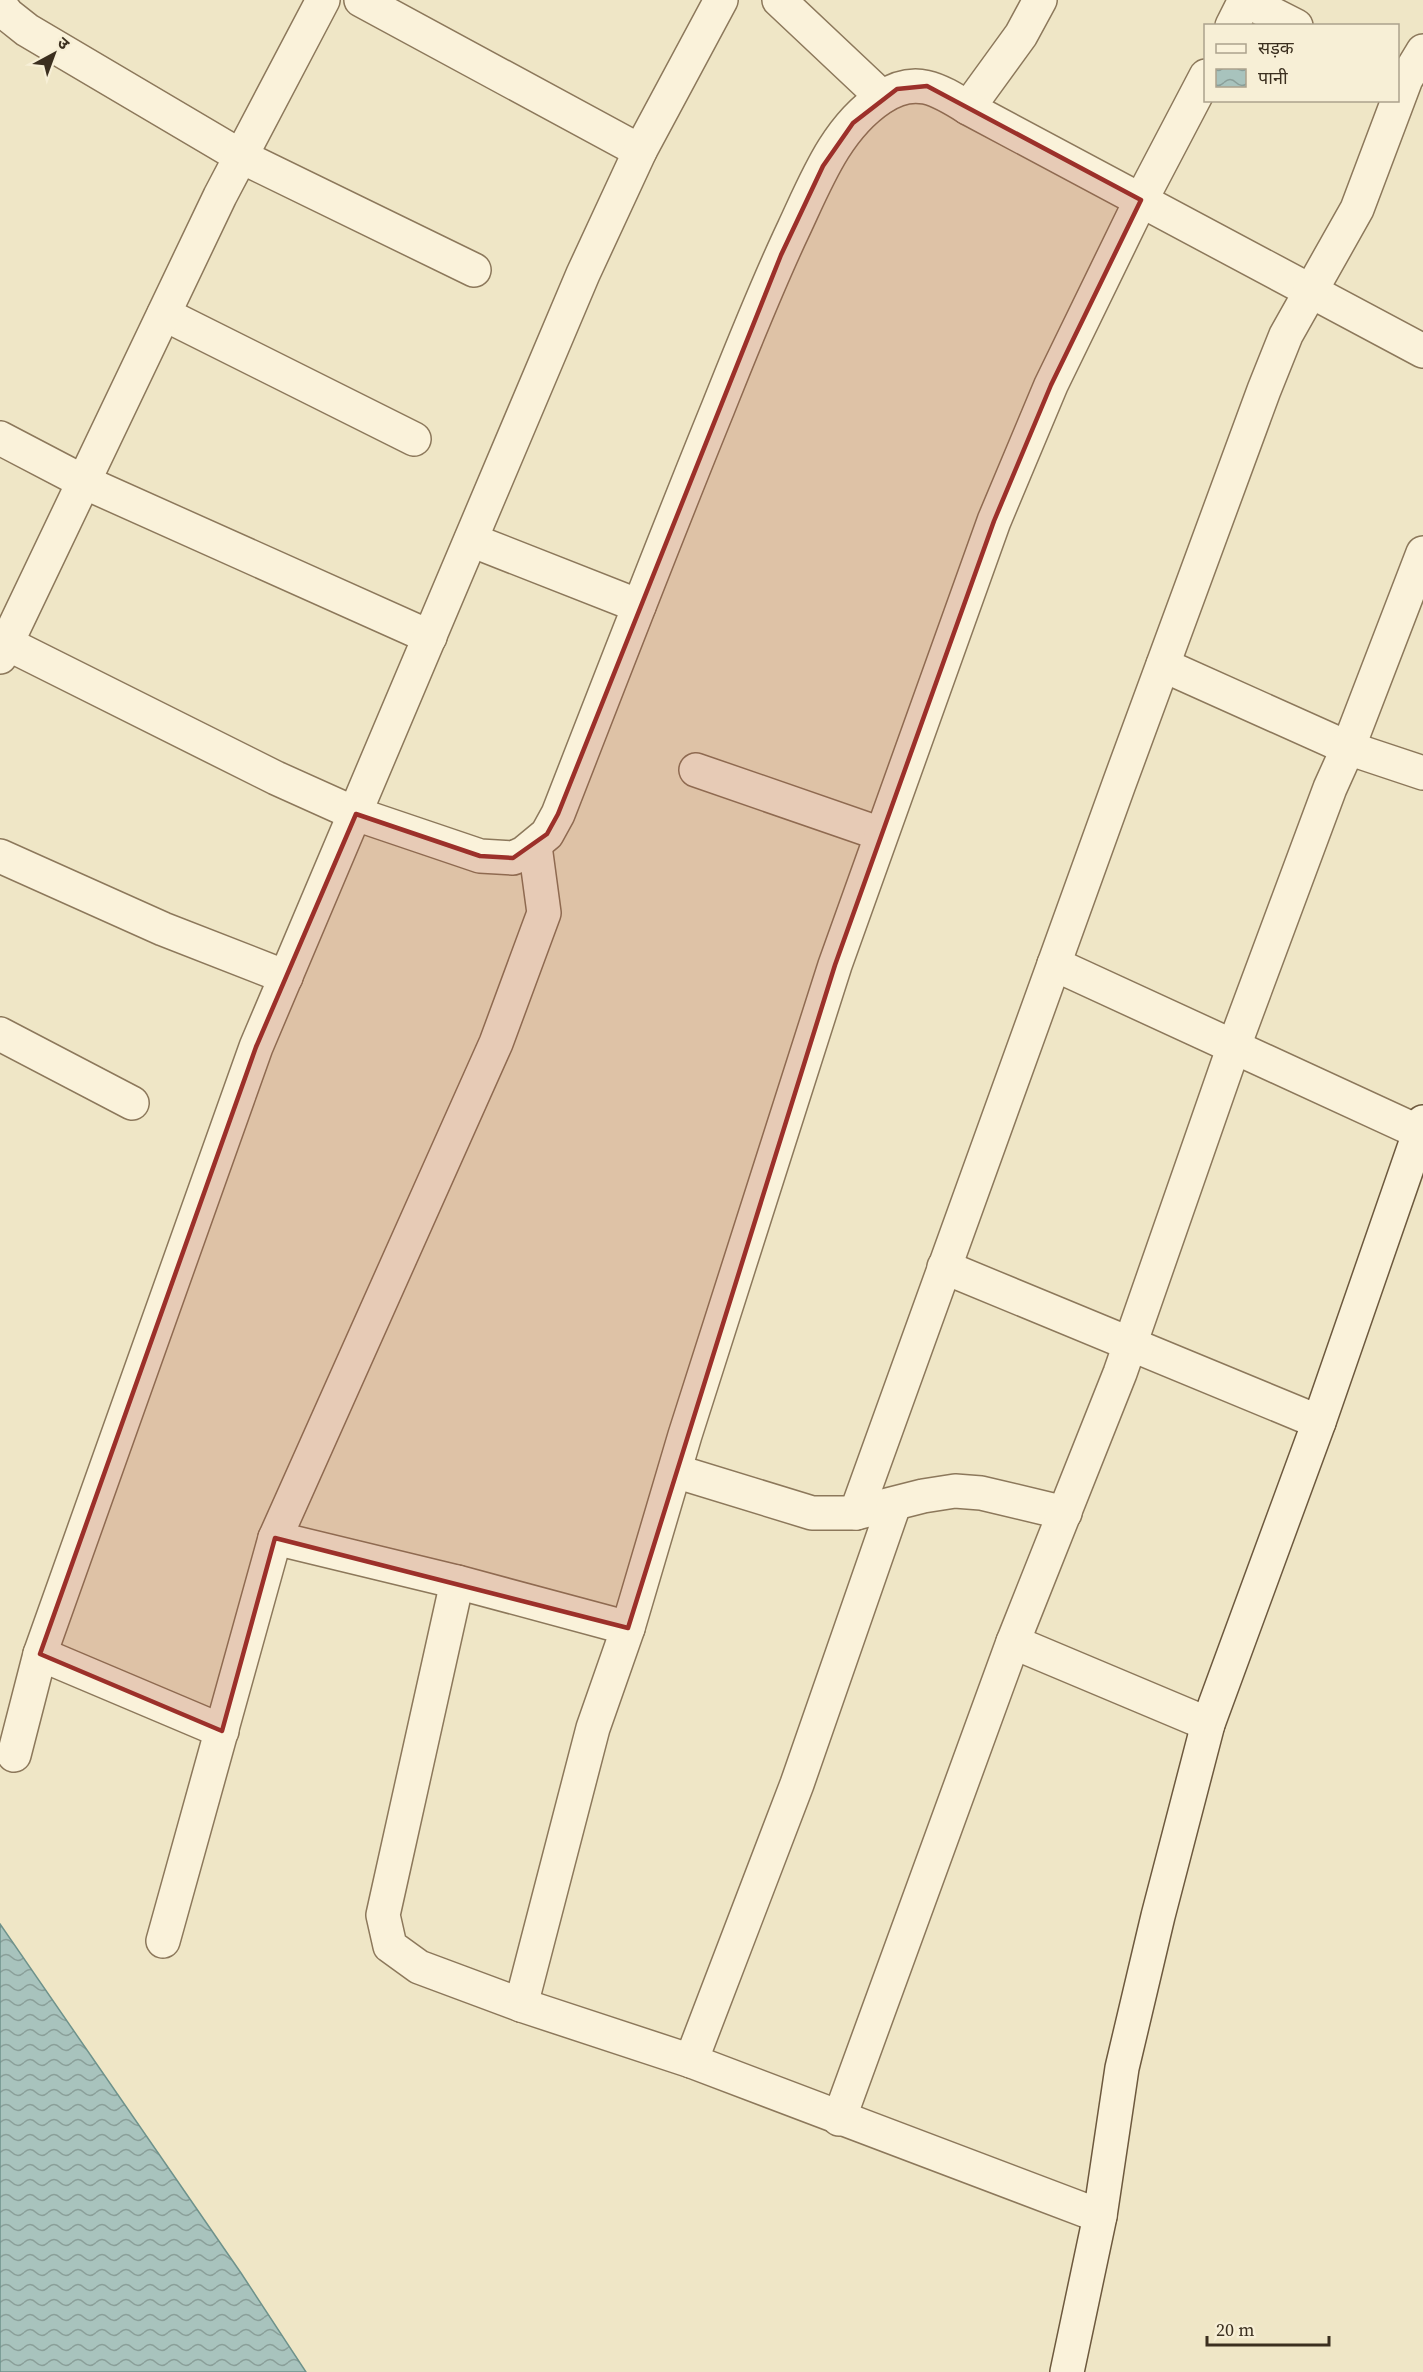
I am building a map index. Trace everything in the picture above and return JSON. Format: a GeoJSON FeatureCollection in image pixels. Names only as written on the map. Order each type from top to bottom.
{"type":"FeatureCollection","features":[{"type":"Feature","properties":{"kind":"street"},"geometry":{"type":"LineString","coordinates":[[323,0],[220,196],[84,482],[2,647],[356,814],[480,856],[513,858],[535,846],[547,834],[558,814],[639,606],[781,255],[819,176],[839,141],[853,123],[882,97],[897,89],[913,86],[927,86],[942,91],[968,108],[1423,351]]}},
{"type":"Feature","properties":{"kind":"street"},"geometry":{"type":"LineString","coordinates":[[361,0],[640,151]]}},
{"type":"Feature","properties":{"kind":"street"},"geometry":{"type":"LineString","coordinates":[[14,1755],[40,1654],[256,1047],[583,274],[640,151],[721,0]]}},
{"type":"Feature","properties":{"kind":"street"},"geometry":{"type":"LineString","coordinates":[[968,108],[1021,35],[1040,0]]}},
{"type":"Feature","properties":{"kind":"street"},"geometry":{"type":"LineString","coordinates":[[1233,24],[1245,0],[1292,24]]}},
{"type":"Feature","properties":{"kind":"street"},"geometry":{"type":"LineString","coordinates":[[786,2],[882,97]]}},
{"type":"Feature","properties":{"kind":"street"},"geometry":{"type":"LineString","coordinates":[[0,5],[8,15],[27,30],[242,157],[474,270]]}},
{"type":"Feature","properties":{"kind":"street"},"geometry":{"type":"LineString","coordinates":[[1402,77],[1423,51]]}},
{"type":"Feature","properties":{"kind":"street"},"geometry":{"type":"LineString","coordinates":[[521,2005],[593,1728],[628,1628],[675,1471],[835,965],[881,834],[994,521],[1051,386],[1141,200],[1204,80]]}},
{"type":"Feature","properties":{"kind":"street"},"geometry":{"type":"LineString","coordinates":[[856,1513],[1054,964],[1269,379],[1286,335],[1357,209],[1393,102]]}},
{"type":"Feature","properties":{"kind":"street"},"geometry":{"type":"LineString","coordinates":[[164,314],[414,439]]}},
{"type":"Feature","properties":{"kind":"street"},"geometry":{"type":"LineString","coordinates":[[0,438],[84,482],[430,637]]}},
{"type":"Feature","properties":{"kind":"street"},"geometry":{"type":"LineString","coordinates":[[471,540],[639,606]]}},
{"type":"Feature","properties":{"kind":"street"},"geometry":{"type":"LineString","coordinates":[[839,2119],[1013,1642],[1131,1343],[1234,1046],[1330,788],[1348,748],[1423,554]]}},
{"type":"Feature","properties":{"kind":"street"},"geometry":{"type":"LineString","coordinates":[[1163,665],[1348,748],[1423,773]]}},
{"type":"Feature","properties":{"kind":"street"},"geometry":{"type":"LineString","coordinates":[[696,770],[881,834]]}},
{"type":"Feature","properties":{"kind":"street"},"geometry":{"type":"LineString","coordinates":[[162,1941],[276,1538],[496,1043],[544,913],[535,846]]}},
{"type":"Feature","properties":{"kind":"street"},"geometry":{"type":"LineString","coordinates":[[0,856],[163,929],[286,977]]}},
{"type":"Feature","properties":{"kind":"street"},"geometry":{"type":"LineString","coordinates":[[1054,964],[1234,1046],[1421,1127],[1318,1422],[1208,1724],[1158,1916],[1122,2068],[1100,2217],[1067,2372]]}},
{"type":"Feature","properties":{"kind":"street"},"geometry":{"type":"LineString","coordinates":[[0,1034],[132,1103]]}},
{"type":"Feature","properties":{"kind":"street"},"geometry":{"type":"LineString","coordinates":[[944,1267],[1318,1422]]}},
{"type":"Feature","properties":{"kind":"street"},"geometry":{"type":"LineString","coordinates":[[675,1471],[812,1513],[856,1513],[955,1491],[981,1492],[1065,1514]]}},
{"type":"Feature","properties":{"kind":"street"},"geometry":{"type":"LineString","coordinates":[[691,2061],[797,1784],[894,1505]]}},
{"type":"Feature","properties":{"kind":"street"},"geometry":{"type":"LineString","coordinates":[[276,1538],[457,1582],[628,1628]]}},
{"type":"Feature","properties":{"kind":"street"},"geometry":{"type":"LineString","coordinates":[[457,1582],[383,1915],[390,1946],[419,1967],[521,2005],[691,2061],[1100,2217]]}},
{"type":"Feature","properties":{"kind":"street"},"geometry":{"type":"LineString","coordinates":[[1013,1642],[1208,1724]]}},
{"type":"Feature","properties":{"kind":"street"},"geometry":{"type":"LineString","coordinates":[[40,1654],[222,1731]]}},
{"type":"Feature","properties":{"kind":"highlighted area"},"geometry":{"type":"Polygon","coordinates":[[[927,86],[1141,200],[1051,385],[994,521],[835,965],[628,1628],[275,1538],[222,1731],[40,1654],[256,1047],[356,814],[480,856],[513,858],[547,834],[558,814],[781,255],[823,166],[853,123],[897,89],[927,86]]]}},
{"type":"Feature","properties":{"kind":"water"},"geometry":{"type":"Polygon","coordinates":[[[0,1924],[241,2273],[306,2372],[0,2372],[0,1924]]]}}]}
